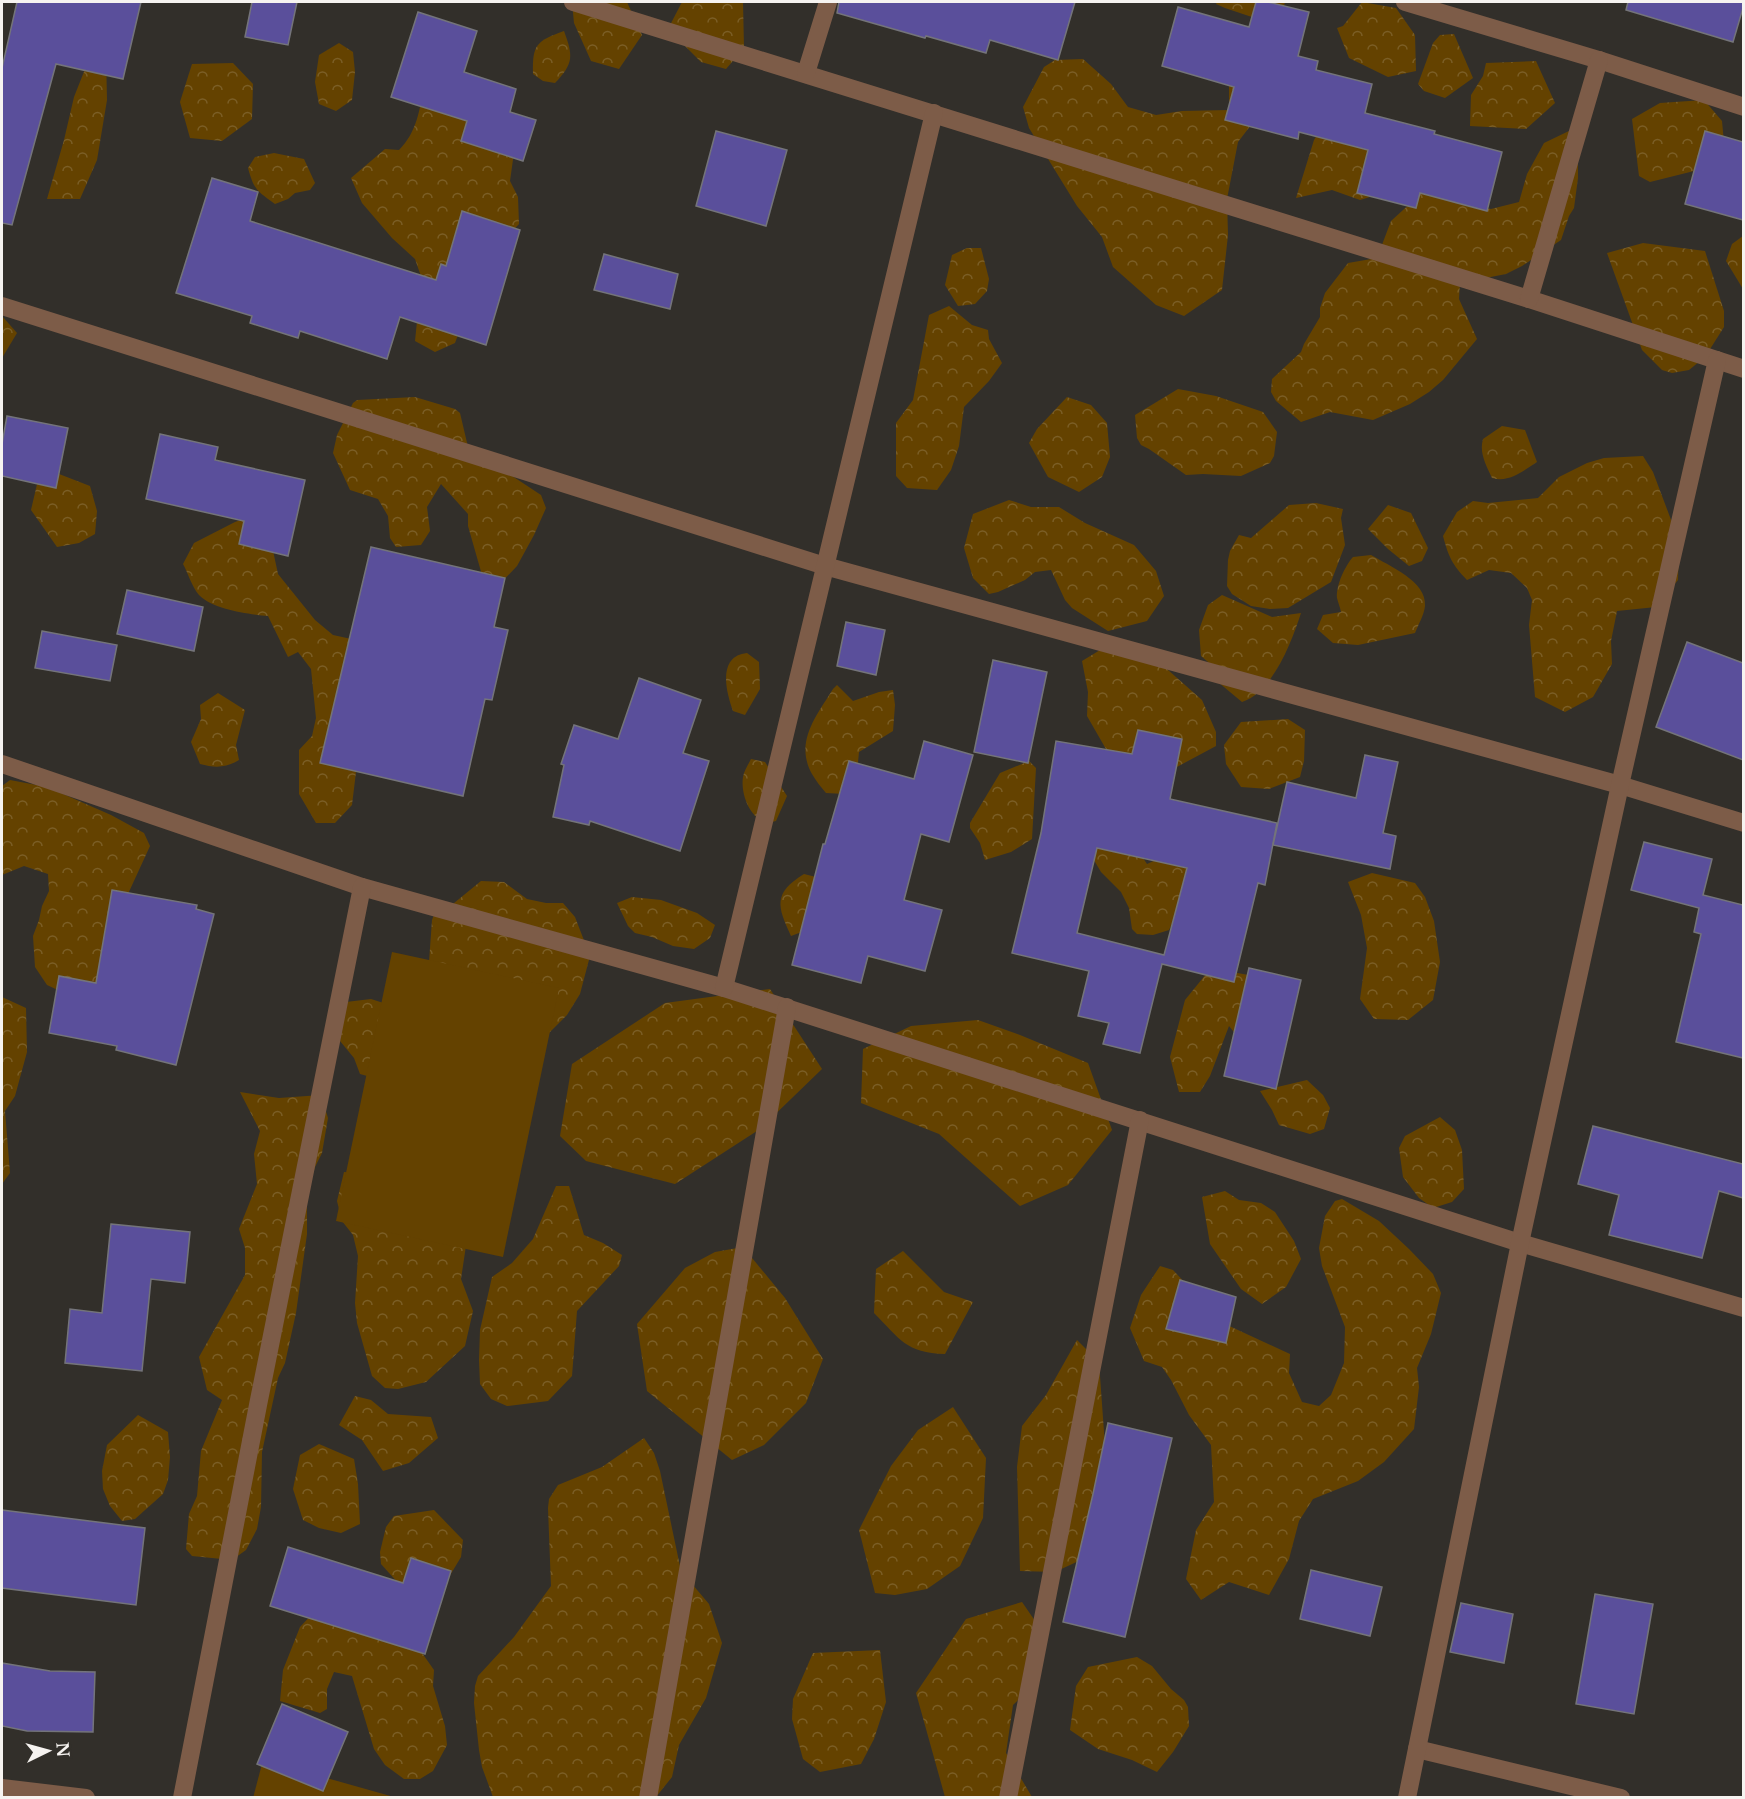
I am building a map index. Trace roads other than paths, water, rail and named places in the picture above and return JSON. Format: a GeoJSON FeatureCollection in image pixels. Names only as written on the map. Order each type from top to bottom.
{"type":"FeatureCollection","features":[{"type":"Feature","properties":{"kind":"street"},"geometry":{"type":"LineString","coordinates":[[573,2],[1530,299],[1743,369]]}},
{"type":"Feature","properties":{"kind":"street"},"geometry":{"type":"LineString","coordinates":[[806,73],[828,2]]}},
{"type":"Feature","properties":{"kind":"street"},"geometry":{"type":"LineString","coordinates":[[1405,2],[1599,60],[1743,107]]}},
{"type":"Feature","properties":{"kind":"street"},"geometry":{"type":"LineString","coordinates":[[1530,299],[1599,60]]}},
{"type":"Feature","properties":{"kind":"street"},"geometry":{"type":"LineString","coordinates":[[724,988],[934,113]]}},
{"type":"Feature","properties":{"kind":"street"},"geometry":{"type":"LineString","coordinates":[[2,306],[825,566],[1620,785],[1743,823]]}},
{"type":"Feature","properties":{"kind":"street"},"geometry":{"type":"LineString","coordinates":[[1407,1797],[1520,1242],[1620,785],[1717,360]]}},
{"type":"Feature","properties":{"kind":"street"},"geometry":{"type":"LineString","coordinates":[[2,764],[362,887],[787,1007],[1520,1242],[1743,1308]]}},
{"type":"Feature","properties":{"kind":"street"},"geometry":{"type":"LineString","coordinates":[[182,1797],[362,887]]}},
{"type":"Feature","properties":{"kind":"street"},"geometry":{"type":"LineString","coordinates":[[648,1797],[787,1007]]}},
{"type":"Feature","properties":{"kind":"street"},"geometry":{"type":"LineString","coordinates":[[1008,1797],[1140,1120]]}},
{"type":"Feature","properties":{"kind":"street"},"geometry":{"type":"LineString","coordinates":[[1417,1749],[1621,1797]]}},
{"type":"Feature","properties":{"kind":"street"},"geometry":{"type":"LineString","coordinates":[[2,1788],[86,1797]]}}]}
